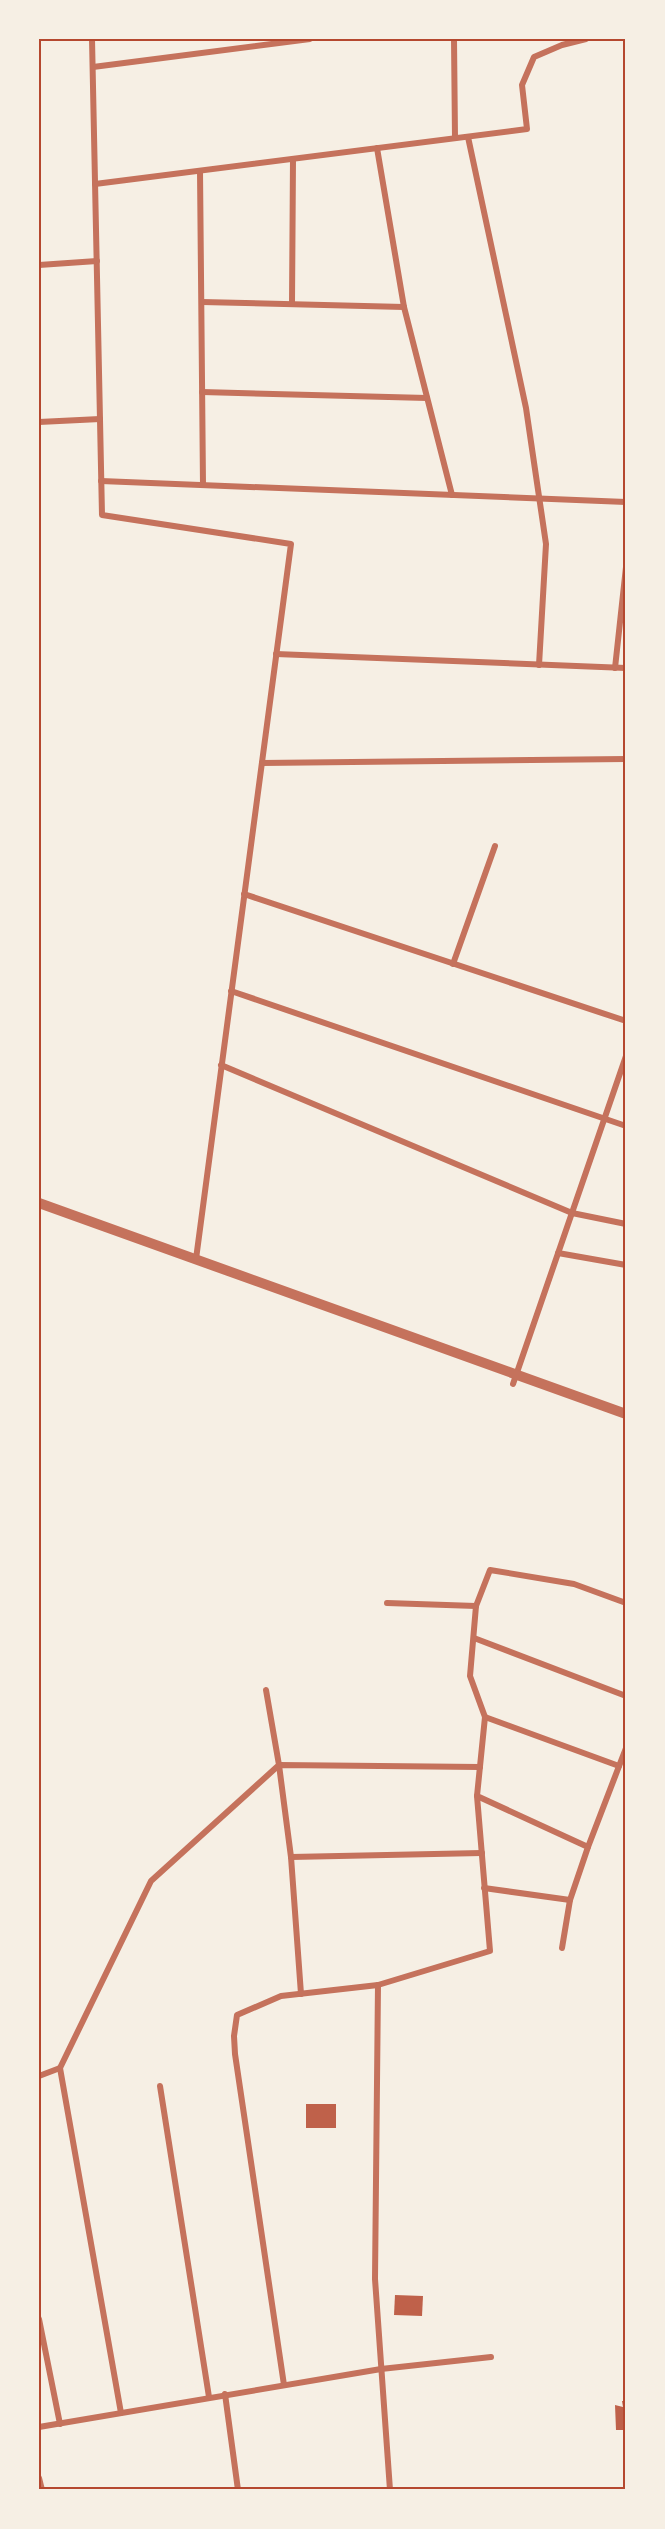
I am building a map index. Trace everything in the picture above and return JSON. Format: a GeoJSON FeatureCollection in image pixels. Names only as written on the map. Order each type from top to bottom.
{"type":"FeatureCollection","features":[{"type":"Feature","properties":{"kind":"street"},"geometry":{"type":"LineString","coordinates":[[92,39],[102,515],[291,544],[196,1259]]}},
{"type":"Feature","properties":{"kind":"street"},"geometry":{"type":"LineString","coordinates":[[93,67],[310,39]]}},
{"type":"Feature","properties":{"kind":"street"},"geometry":{"type":"LineString","coordinates":[[454,39],[455,138]]}},
{"type":"Feature","properties":{"kind":"street"},"geometry":{"type":"LineString","coordinates":[[95,184],[527,129],[522,85],[534,57],[562,42],[586,39]]}},
{"type":"Feature","properties":{"kind":"street"},"geometry":{"type":"LineString","coordinates":[[468,137],[526,408],[546,544],[539,665]]}},
{"type":"Feature","properties":{"kind":"street"},"geometry":{"type":"LineString","coordinates":[[377,148],[404,307],[452,495]]}},
{"type":"Feature","properties":{"kind":"street"},"geometry":{"type":"LineString","coordinates":[[292,304],[293,159]]}},
{"type":"Feature","properties":{"kind":"street"},"geometry":{"type":"LineString","coordinates":[[200,171],[203,485]]}},
{"type":"Feature","properties":{"kind":"street"},"geometry":{"type":"LineString","coordinates":[[39,266],[97,261]]}},
{"type":"Feature","properties":{"kind":"street"},"geometry":{"type":"LineString","coordinates":[[202,302],[404,307]]}},
{"type":"Feature","properties":{"kind":"street"},"geometry":{"type":"LineString","coordinates":[[202,392],[427,399]]}},
{"type":"Feature","properties":{"kind":"street"},"geometry":{"type":"LineString","coordinates":[[39,422],[100,419]]}},
{"type":"Feature","properties":{"kind":"street"},"geometry":{"type":"LineString","coordinates":[[102,481],[626,502]]}},
{"type":"Feature","properties":{"kind":"street"},"geometry":{"type":"LineString","coordinates":[[615,668],[624,606],[626,567]]}},
{"type":"Feature","properties":{"kind":"street"},"geometry":{"type":"LineString","coordinates":[[276,654],[626,669]]}},
{"type":"Feature","properties":{"kind":"street"},"geometry":{"type":"LineString","coordinates":[[262,763],[626,759]]}},
{"type":"Feature","properties":{"kind":"street"},"geometry":{"type":"LineString","coordinates":[[453,964],[495,846]]}},
{"type":"Feature","properties":{"kind":"street"},"geometry":{"type":"LineString","coordinates":[[244,894],[626,1021]]}},
{"type":"Feature","properties":{"kind":"street"},"geometry":{"type":"LineString","coordinates":[[231,991],[626,1126]]}},
{"type":"Feature","properties":{"kind":"street"},"geometry":{"type":"LineString","coordinates":[[514,1380],[626,1056]]}},
{"type":"Feature","properties":{"kind":"street"},"geometry":{"type":"LineString","coordinates":[[222,1065],[572,1213],[626,1224]]}},
{"type":"Feature","properties":{"kind":"street"},"geometry":{"type":"LineString","coordinates":[[39,1203],[196,1259],[514,1380],[626,1414]]}},
{"type":"Feature","properties":{"kind":"street"},"geometry":{"type":"LineString","coordinates":[[558,1253],[626,1265]]}},
{"type":"Feature","properties":{"kind":"street"},"geometry":{"type":"LineString","coordinates":[[284,2385],[234,2036],[237,2015],[281,1996],[378,1985],[490,1951],[477,1796],[485,1717],[470,1677],[476,1606],[490,1570],[574,1584],[626,1603]]}},
{"type":"Feature","properties":{"kind":"street"},"geometry":{"type":"LineString","coordinates":[[387,1604],[476,1606]]}},
{"type":"Feature","properties":{"kind":"street"},"geometry":{"type":"LineString","coordinates":[[474,1638],[626,1696]]}},
{"type":"Feature","properties":{"kind":"street"},"geometry":{"type":"LineString","coordinates":[[266,1690],[291,1857],[301,1994]]}},
{"type":"Feature","properties":{"kind":"street"},"geometry":{"type":"LineString","coordinates":[[485,1717],[619,1766]]}},
{"type":"Feature","properties":{"kind":"street"},"geometry":{"type":"LineString","coordinates":[[562,1948],[570,1900],[626,1748]]}},
{"type":"Feature","properties":{"kind":"street"},"geometry":{"type":"LineString","coordinates":[[121,2413],[60,2068],[151,1881],[279,1765],[480,1767]]}},
{"type":"Feature","properties":{"kind":"street"},"geometry":{"type":"LineString","coordinates":[[477,1796],[588,1847]]}},
{"type":"Feature","properties":{"kind":"street"},"geometry":{"type":"LineString","coordinates":[[291,1857],[482,1853]]}},
{"type":"Feature","properties":{"kind":"street"},"geometry":{"type":"LineString","coordinates":[[484,1888],[570,1900]]}},
{"type":"Feature","properties":{"kind":"street"},"geometry":{"type":"LineString","coordinates":[[378,1985],[375,2279],[390,2490]]}},
{"type":"Feature","properties":{"kind":"street"},"geometry":{"type":"LineString","coordinates":[[39,2076],[60,2068]]}},
{"type":"Feature","properties":{"kind":"street"},"geometry":{"type":"LineString","coordinates":[[160,2086],[210,2397]]}},
{"type":"Feature","properties":{"kind":"street"},"geometry":{"type":"LineString","coordinates":[[39,2319],[60,2424]]}},
{"type":"Feature","properties":{"kind":"street"},"geometry":{"type":"LineString","coordinates":[[39,2427],[381,2368],[491,2356]]}},
{"type":"Feature","properties":{"kind":"street"},"geometry":{"type":"LineString","coordinates":[[225,2394],[238,2490]]}},
{"type":"Feature","properties":{"kind":"street"},"geometry":{"type":"LineString","coordinates":[[39,2478],[42,2490]]}},
{"type":"Feature","properties":{"kind":"building"},"geometry":{"type":"Polygon","coordinates":[[[306,2104],[336,2104],[336,2128],[306,2128],[306,2104]]]}},
{"type":"Feature","properties":{"kind":"building"},"geometry":{"type":"Polygon","coordinates":[[[395,2295],[423,2296],[422,2316],[394,2315],[395,2295]]]}},
{"type":"Feature","properties":{"kind":"building"},"geometry":{"type":"Polygon","coordinates":[[[622,2401],[626,2401],[626,2436],[623,2430],[616,2430],[615,2405],[623,2407],[622,2401]]]}}]}
